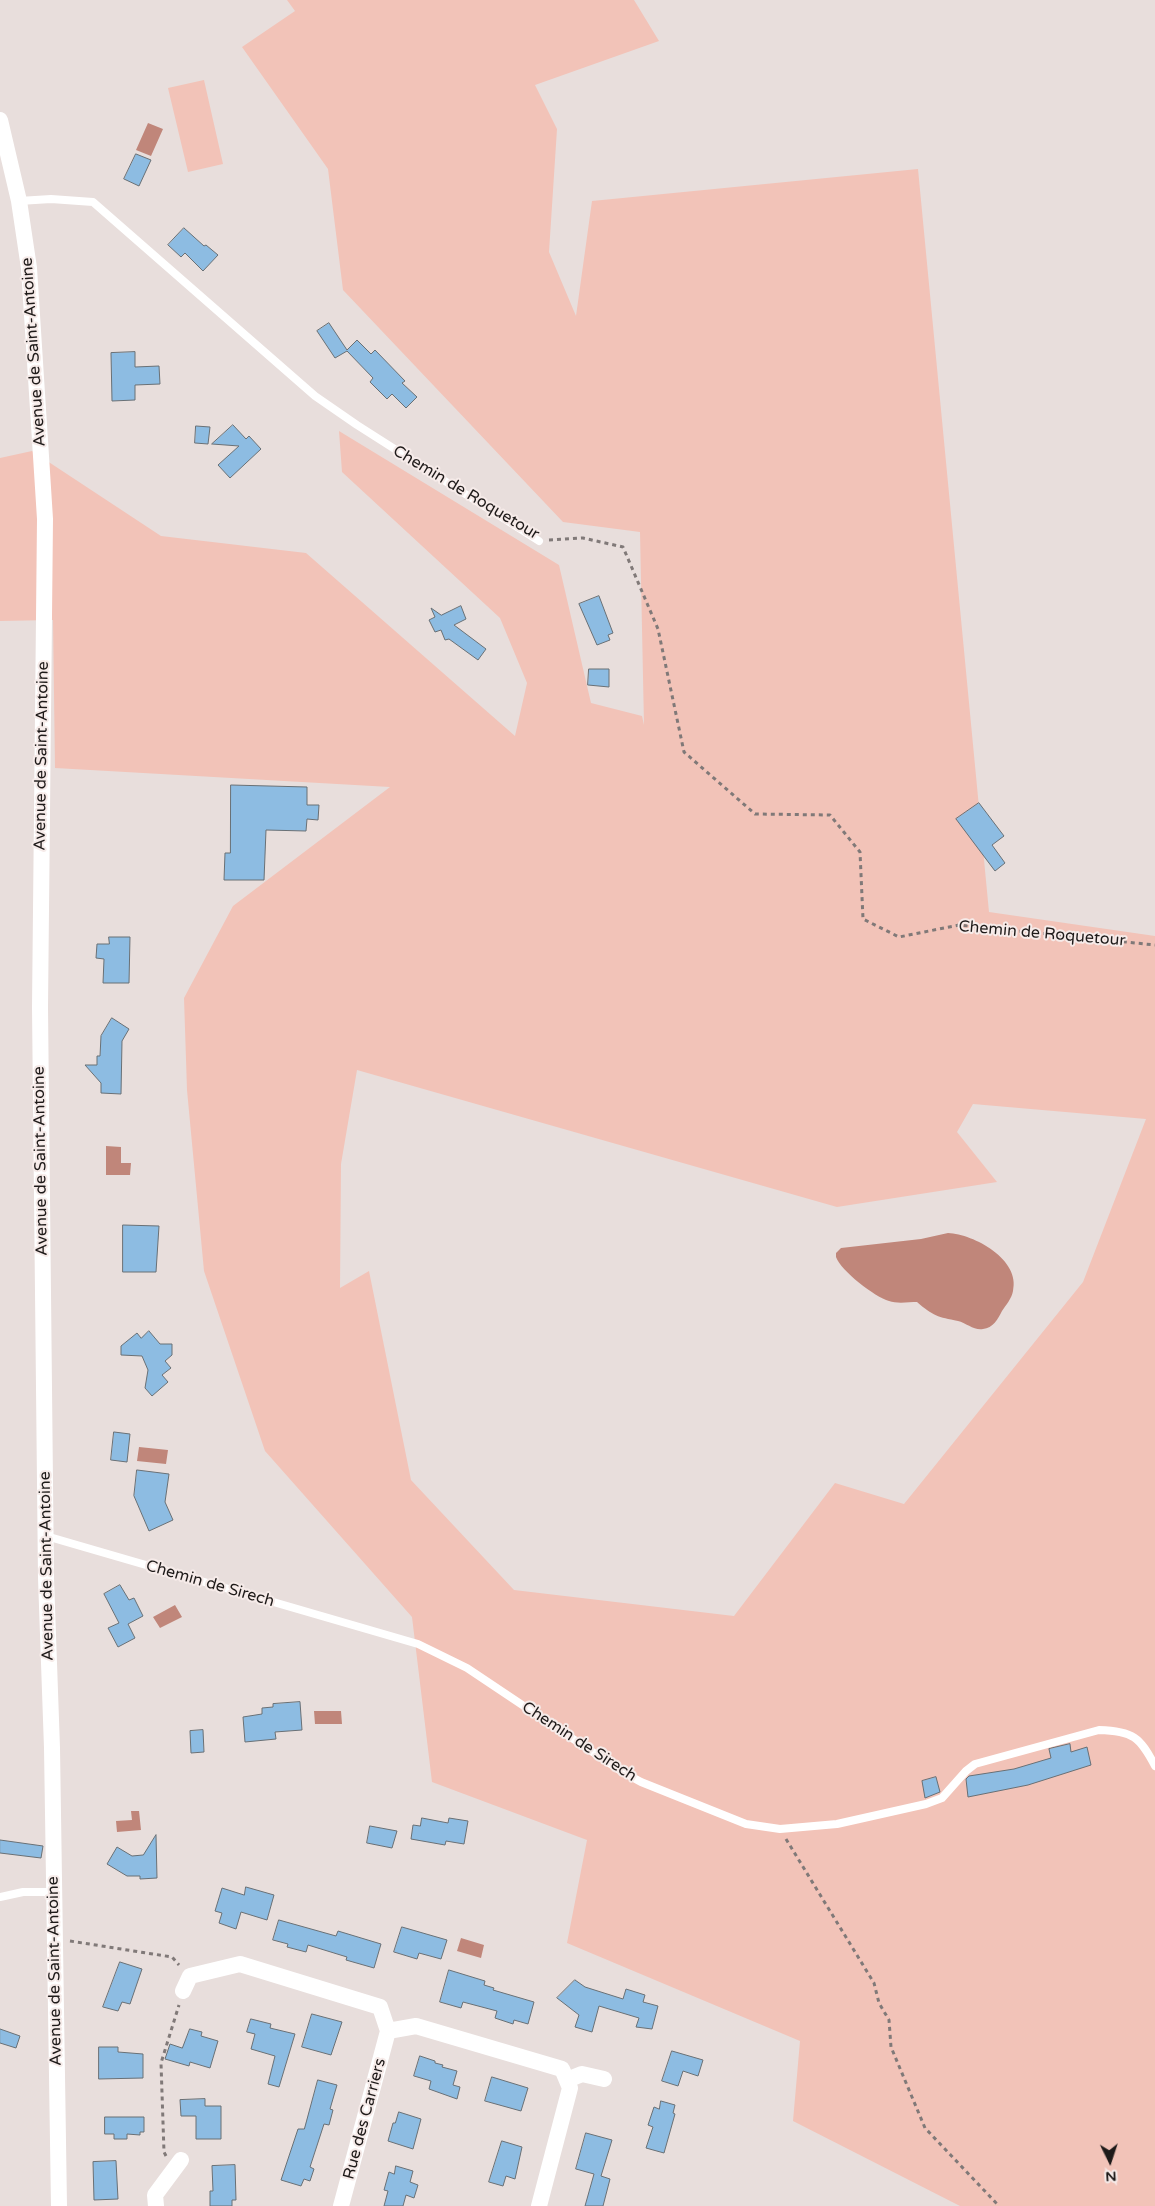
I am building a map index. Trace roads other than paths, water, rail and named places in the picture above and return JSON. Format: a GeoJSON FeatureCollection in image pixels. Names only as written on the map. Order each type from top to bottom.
{"type":"FeatureCollection","features":[{"type":"Feature","properties":{"kind":"street","name":"Avenue de Saint-Antoine"},"geometry":{"type":"LineString","coordinates":[[0,120],[19,201],[29,268],[45,519],[40,1007],[46,1536],[59,2206]]}},
{"type":"Feature","properties":{"kind":"street"},"geometry":{"type":"LineString","coordinates":[[183,1991],[190,1976],[240,1964],[380,2007],[388,2031],[416,2026],[565,2074],[582,2074],[604,2079]]}},
{"type":"Feature","properties":{"kind":"street","name":"Rue des Carriers"},"geometry":{"type":"LineString","coordinates":[[341,2206],[388,2031]]}},
{"type":"Feature","properties":{"kind":"street"},"geometry":{"type":"LineString","coordinates":[[539,2206],[570,2088],[565,2074]]}},
{"type":"Feature","properties":{"kind":"street"},"geometry":{"type":"LineString","coordinates":[[156,2206],[156,2195],[177,2164]]}},
{"type":"Feature","properties":{"kind":"lane","name":"Chemin de Roquetour"},"geometry":{"type":"LineString","coordinates":[[19,201],[51,199],[93,202],[316,396],[357,425],[539,541]]}},
{"type":"Feature","properties":{"kind":"lane","name":"Chemin de Sirech"},"geometry":{"type":"LineString","coordinates":[[46,1536],[418,1644],[467,1668],[621,1771],[641,1782],[746,1824],[780,1829],[837,1824],[926,1804],[942,1798],[966,1771],[975,1764],[1099,1730],[1120,1730],[1136,1737],[1148,1752],[1155,1766]]}},
{"type":"Feature","properties":{"kind":"lane"},"geometry":{"type":"LineString","coordinates":[[0,1897],[23,1892],[54,1892]]}}]}
